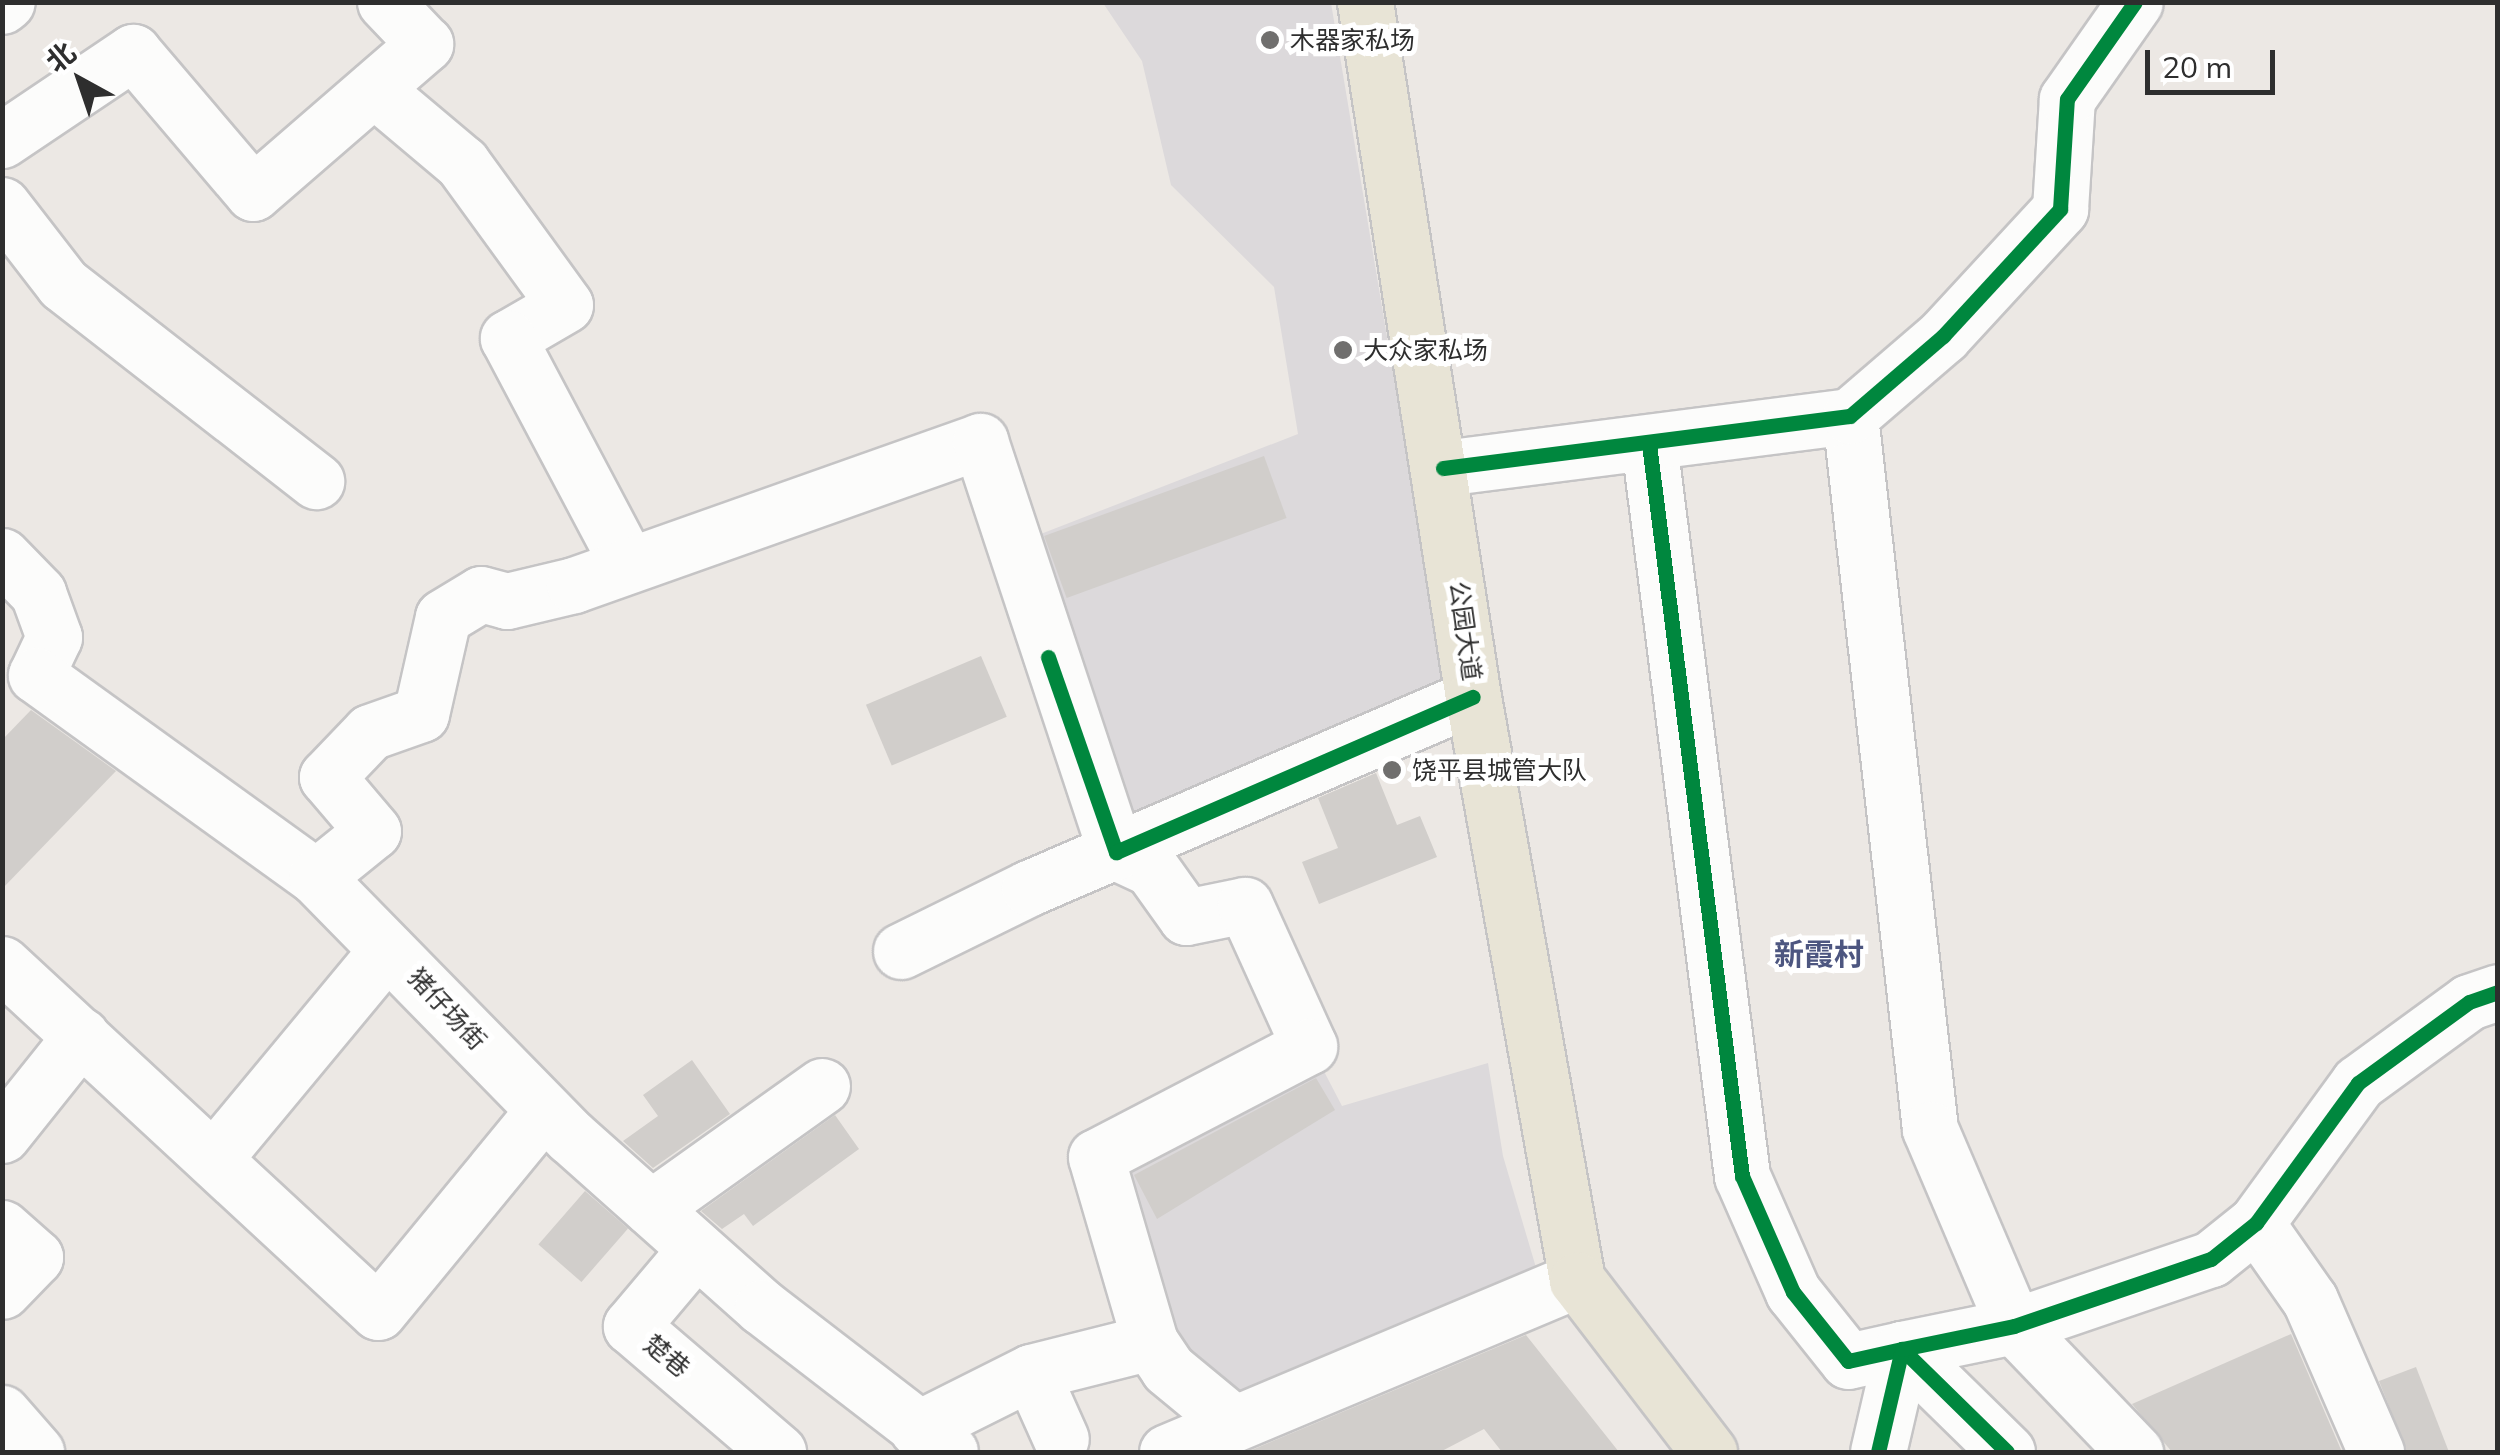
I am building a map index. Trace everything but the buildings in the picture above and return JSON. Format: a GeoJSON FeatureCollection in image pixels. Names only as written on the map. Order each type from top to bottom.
{"type":"FeatureCollection","features":[{"type":"Feature","properties":{"kind":"main road","name":"公园大道"},"geometry":{"type":"LineString","coordinates":[[1365,2],[1443,468],[1474,697],[1577,1280],[1709,1452]]}},
{"type":"Feature","properties":{"kind":"street"},"geometry":{"type":"LineString","coordinates":[[11,116],[133,52],[253,192],[425,44],[384,2]]}},
{"type":"Feature","properties":{"kind":"street"},"geometry":{"type":"LineString","coordinates":[[1443,468],[1850,416],[1943,336],[2060,210],[2067,99],[2135,2]]}},
{"type":"Feature","properties":{"kind":"street"},"geometry":{"type":"LineString","coordinates":[[374,89],[462,162],[565,305],[508,338],[627,563]]}},
{"type":"Feature","properties":{"kind":"street"},"geometry":{"type":"LineString","coordinates":[[2,205],[63,284],[316,481]]}},
{"type":"Feature","properties":{"kind":"street"},"geometry":{"type":"LineString","coordinates":[[1850,416],[1930,1130],[2014,1326],[2135,1452]]}},
{"type":"Feature","properties":{"kind":"street"},"geometry":{"type":"LineString","coordinates":[[316,876],[373,832],[327,778],[370,732],[421,714],[443,617],[481,594],[507,601],[980,442],[1048,657],[1116,852],[1152,868],[1186,917],[1244,905],[1309,1046],[1096,1157],[1150,1342],[1168,1369],[1231,1421]]}},
{"type":"Feature","properties":{"kind":"street"},"geometry":{"type":"LineString","coordinates":[[1649,444],[1742,1176],[1793,1292],[1848,1361],[2014,1326],[2211,1259],[2256,1224],[2358,1083],[2470,1002],[2498,992]]}},
{"type":"Feature","properties":{"kind":"street","name":"猪仔场街"},"geometry":{"type":"LineString","coordinates":[[2,556],[38,593],[54,637],[19,667],[316,876],[544,1110],[651,1208],[696,1249],[934,1441]]}},
{"type":"Feature","properties":{"kind":"street"},"geometry":{"type":"LineString","coordinates":[[901,951],[1116,852],[1474,697]]}},
{"type":"Feature","properties":{"kind":"street"},"geometry":{"type":"LineString","coordinates":[[215,1157],[387,950]]}},
{"type":"Feature","properties":{"kind":"street"},"geometry":{"type":"LineString","coordinates":[[2,964],[215,1157],[378,1312],[544,1110]]}},
{"type":"Feature","properties":{"kind":"street"},"geometry":{"type":"LineString","coordinates":[[2,1135],[81,1036]]}},
{"type":"Feature","properties":{"kind":"street"},"geometry":{"type":"LineString","coordinates":[[651,1208],[822,1086]]}},
{"type":"Feature","properties":{"kind":"street"},"geometry":{"type":"LineString","coordinates":[[2256,1224],[2310,1300],[2376,1452]]}},
{"type":"Feature","properties":{"kind":"street"},"geometry":{"type":"LineString","coordinates":[[2,1228],[35,1257],[2,1291]]}},
{"type":"Feature","properties":{"kind":"street","name":"楚巷"},"geometry":{"type":"LineString","coordinates":[[696,1249],[631,1326],[778,1452]]}},
{"type":"Feature","properties":{"kind":"street"},"geometry":{"type":"LineString","coordinates":[[1166,1452],[1231,1421],[1577,1280]]}},
{"type":"Feature","properties":{"kind":"street"},"geometry":{"type":"LineString","coordinates":[[934,1441],[1031,1372],[1150,1342]]}},
{"type":"Feature","properties":{"kind":"street"},"geometry":{"type":"LineString","coordinates":[[1878,1452],[1902,1349]]}},
{"type":"Feature","properties":{"kind":"street"},"geometry":{"type":"LineString","coordinates":[[1902,1349],[2007,1452]]}},
{"type":"Feature","properties":{"kind":"street"},"geometry":{"type":"LineString","coordinates":[[1031,1372],[1061,1438]]}},
{"type":"Feature","properties":{"kind":"street"},"geometry":{"type":"LineString","coordinates":[[2,1412],[36,1452]]}},
{"type":"Feature","properties":{"kind":"shaded area"},"geometry":{"type":"Polygon","coordinates":[[[1103,3],[1331,3],[1447,694],[1128,829],[1033,537],[1298,434],[1274,287],[1171,185],[1142,61],[1103,3]]]}},
{"type":"Feature","properties":{"kind":"shaded area"},"geometry":{"type":"Polygon","coordinates":[[[1316,1056],[1342,1106],[1488,1063],[1503,1156],[1540,1281],[1246,1403],[1170,1357],[1110,1162],[1316,1056]]]}},
{"type":"Feature","properties":{"kind":"cycle path"},"geometry":{"type":"LineString","coordinates":[[1443,468],[1850,416],[1943,336],[2060,209],[2067,99],[2135,2]]}},
{"type":"Feature","properties":{"kind":"cycle path"},"geometry":{"type":"LineString","coordinates":[[1649,444],[1742,1176],[1793,1292],[1848,1361],[1902,1349],[2007,1452]]}},
{"type":"Feature","properties":{"kind":"cycle path"},"geometry":{"type":"LineString","coordinates":[[1048,657],[1116,852],[1473,697]]}},
{"type":"Feature","properties":{"kind":"cycle path"},"geometry":{"type":"LineString","coordinates":[[1878,1452],[1902,1349],[2014,1326],[2211,1259],[2256,1223],[2358,1083],[2469,1002],[2498,992]]}},
{"type":"Feature","properties":{"kind":"place","name":"木器家私场"},"geometry":{"type":"Point","coordinates":[1270,40]}},
{"type":"Feature","properties":{"kind":"place","name":"大众家私场"},"geometry":{"type":"Point","coordinates":[1343,350]}},
{"type":"Feature","properties":{"kind":"place","name":"饶平县城管大队"},"geometry":{"type":"Point","coordinates":[1392,770]}},
{"type":"Feature","properties":{"kind":"district","name":"新霞村"},"geometry":{"type":"Point","coordinates":[1819,954]}}]}
